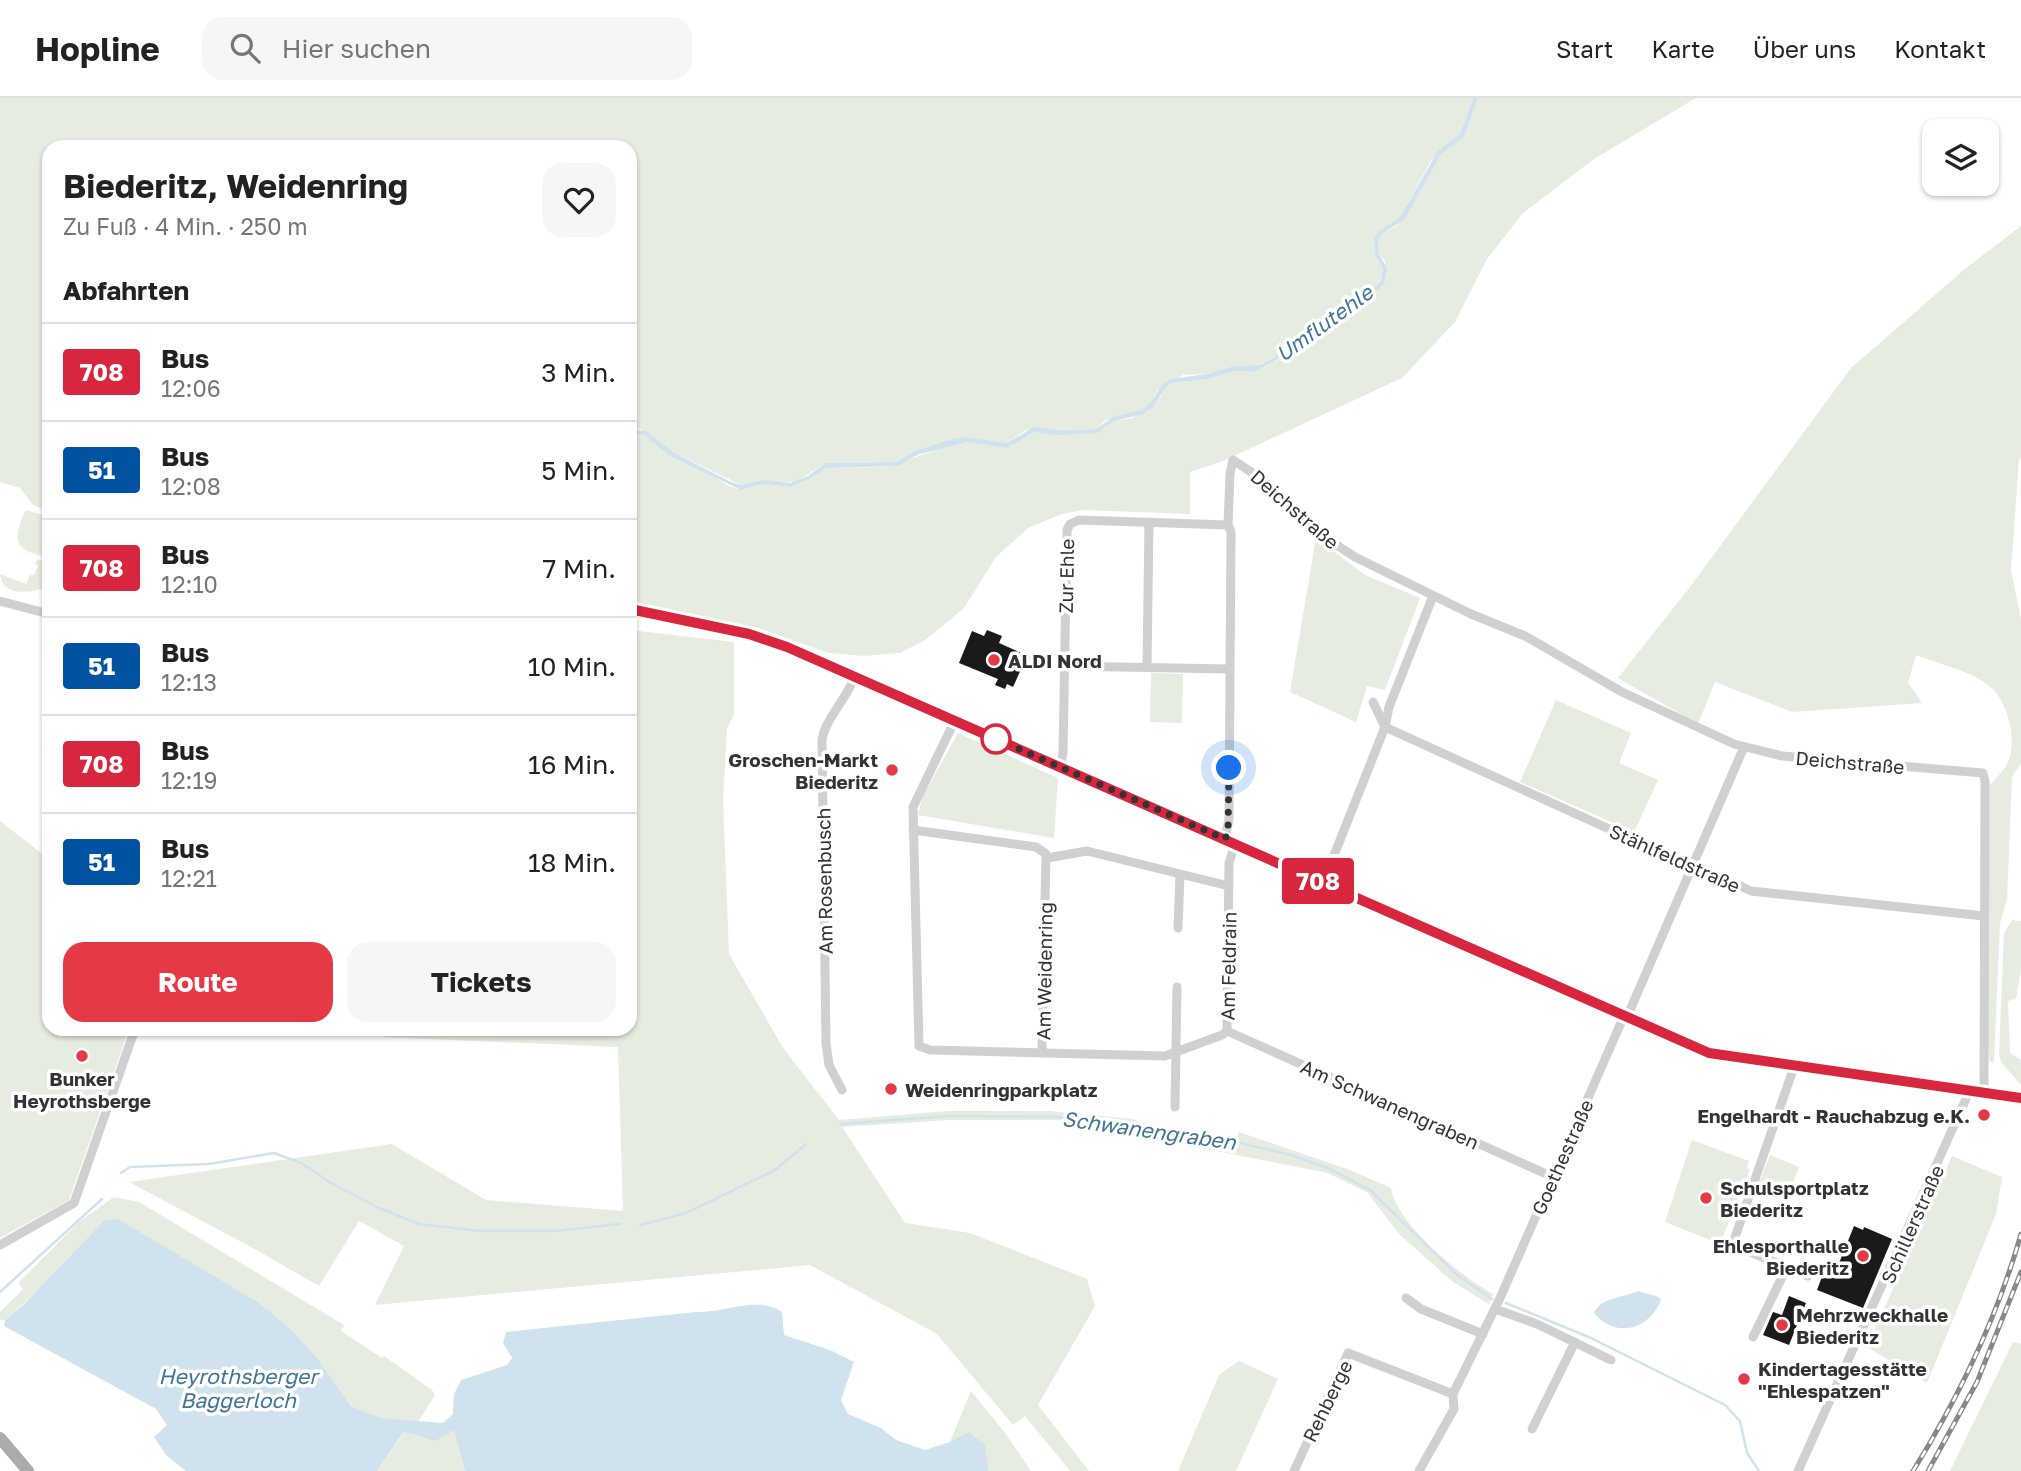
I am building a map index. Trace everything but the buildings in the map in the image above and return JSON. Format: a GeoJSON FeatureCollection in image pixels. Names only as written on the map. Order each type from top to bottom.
{"type":"FeatureCollection","features":[{"type":"Feature","properties":{"kind":"main road"},"geometry":{"type":"LineString","coordinates":[[0,1438],[28,1471]]}},
{"type":"Feature","properties":{"kind":"street","name":"Deichstraße"},"geometry":{"type":"LineString","coordinates":[[1228,525],[1233,460],[1262,479],[1340,548],[1433,596],[1532,640],[1601,681],[1673,718],[1744,747],[1782,756],[1983,773],[1984,1092]]}},
{"type":"Feature","properties":{"kind":"street","name":"Zur Ehle"},"geometry":{"type":"LineString","coordinates":[[1060,767],[1063,758],[1067,530],[1070,524],[1079,520],[1228,525]]}},
{"type":"Feature","properties":{"kind":"street"},"geometry":{"type":"LineString","coordinates":[[1147,667],[1149,522]]}},
{"type":"Feature","properties":{"kind":"street"},"geometry":{"type":"LineString","coordinates":[[1225,839],[1229,820],[1231,532],[1228,525]]}},
{"type":"Feature","properties":{"kind":"street"},"geometry":{"type":"LineString","coordinates":[[1323,883],[1433,596]]}},
{"type":"Feature","properties":{"kind":"street"},"geometry":{"type":"LineString","coordinates":[[0,601],[42,612]]}},
{"type":"Feature","properties":{"kind":"street"},"geometry":{"type":"LineString","coordinates":[[637,610],[769,640],[1714,1055],[2021,1098]]}},
{"type":"Feature","properties":{"kind":"street"},"geometry":{"type":"LineString","coordinates":[[1065,666],[1229,669]]}},
{"type":"Feature","properties":{"kind":"street","name":"Am Rosenbusch"},"geometry":{"type":"LineString","coordinates":[[842,1090],[829,1065],[826,1043],[822,735],[848,694],[855,676]]}},
{"type":"Feature","properties":{"kind":"street"},"geometry":{"type":"LineString","coordinates":[[1373,702],[1385,727]]}},
{"type":"Feature","properties":{"kind":"street","name":"Am Weidenring"},"geometry":{"type":"LineString","coordinates":[[955,720],[915,799],[913,830],[919,1046],[930,1050],[1042,1053],[1047,858]]}},
{"type":"Feature","properties":{"kind":"street","name":"Stählfeldstraße"},"geometry":{"type":"LineString","coordinates":[[1385,727],[1751,891],[1984,916]]}},
{"type":"Feature","properties":{"kind":"street","name":"Goethestraße"},"geometry":{"type":"LineString","coordinates":[[1495,1309],[1744,747]]}},
{"type":"Feature","properties":{"kind":"street"},"geometry":{"type":"LineString","coordinates":[[913,830],[1036,847],[1044,851],[1047,858]]}},
{"type":"Feature","properties":{"kind":"street","name":"Am Feldrain"},"geometry":{"type":"LineString","coordinates":[[1042,1053],[1165,1056],[1227,1031],[1229,863],[1235,844]]}},
{"type":"Feature","properties":{"kind":"street","name":"Am Feldrain"},"geometry":{"type":"LineString","coordinates":[[1047,858],[1087,851],[1229,886]]}},
{"type":"Feature","properties":{"kind":"street"},"geometry":{"type":"LineString","coordinates":[[1178,928],[1181,875]]}},
{"type":"Feature","properties":{"kind":"street"},"geometry":{"type":"LineString","coordinates":[[1175,1107],[1177,987]]}},
{"type":"Feature","properties":{"kind":"street","name":"Am Schwanengraben"},"geometry":{"type":"LineString","coordinates":[[1227,1031],[1553,1177]]}},
{"type":"Feature","properties":{"kind":"street"},"geometry":{"type":"LineString","coordinates":[[0,1245],[74,1203],[133,1036]]}},
{"type":"Feature","properties":{"kind":"street"},"geometry":{"type":"LineString","coordinates":[[1794,1067],[1734,1240],[1743,1249],[1808,1276]]}},
{"type":"Feature","properties":{"kind":"street","name":"Schillerstraße"},"geometry":{"type":"LineString","coordinates":[[1798,1471],[1970,1090]]}},
{"type":"Feature","properties":{"kind":"street"},"geometry":{"type":"LineString","coordinates":[[1753,1337],[1787,1268]]}},
{"type":"Feature","properties":{"kind":"street"},"geometry":{"type":"LineString","coordinates":[[1406,1298],[1421,1309],[1483,1334]]}},
{"type":"Feature","properties":{"kind":"street"},"geometry":{"type":"LineString","coordinates":[[1419,1471],[1454,1409],[1453,1394],[1495,1309],[1611,1360]]}},
{"type":"Feature","properties":{"kind":"street"},"geometry":{"type":"LineString","coordinates":[[1532,1429],[1575,1342]]}},
{"type":"Feature","properties":{"kind":"street","name":"Rehberge"},"geometry":{"type":"LineString","coordinates":[[1294,1471],[1348,1353],[1453,1394]]}},
{"type":"Feature","properties":{"kind":"shaded area"},"geometry":{"type":"Polygon","coordinates":[[[0,98],[1473,98],[1460,134],[1431,161],[1400,217],[1380,230],[1374,239],[1375,255],[1383,269],[1383,275],[1376,286],[1349,296],[1298,343],[1261,365],[1233,366],[1207,374],[1183,375],[1158,390],[1150,403],[1141,410],[1106,420],[1096,429],[1026,430],[1007,443],[966,437],[915,451],[896,462],[825,463],[798,481],[782,483],[762,480],[741,485],[673,452],[641,429],[637,429],[637,140],[42,140],[42,508],[33,505],[20,488],[0,482],[0,98]]]}},
{"type":"Feature","properties":{"kind":"shaded area"},"geometry":{"type":"Polygon","coordinates":[[[1478,98],[1696,98],[1594,159],[1523,213],[1487,259],[1455,322],[1402,378],[1221,462],[1190,472],[1190,514],[1083,510],[1062,514],[1028,528],[996,557],[964,608],[925,640],[900,653],[863,656],[829,653],[758,628],[637,602],[637,434],[644,435],[729,486],[741,490],[763,484],[791,487],[826,468],[886,467],[954,444],[966,442],[1007,448],[1034,432],[1082,434],[1104,429],[1115,421],[1133,418],[1159,399],[1166,387],[1172,383],[1208,379],[1234,371],[1254,372],[1301,347],[1351,300],[1379,290],[1384,283],[1385,261],[1379,253],[1378,240],[1383,233],[1398,225],[1441,154],[1464,137],[1478,98]]]}},
{"type":"Feature","properties":{"kind":"shaded area"},"geometry":{"type":"Polygon","coordinates":[[[2021,226],[2021,458],[2011,570],[2021,619],[2021,764],[2012,776],[2007,899],[2000,923],[1994,1063],[1990,1062],[1988,1049],[1989,786],[2009,760],[2012,740],[2005,708],[1994,690],[1971,675],[1916,655],[1908,683],[1922,703],[1792,712],[1715,682],[1698,724],[1618,678],[1690,587],[1851,368],[1966,268],[2021,226]]]}},
{"type":"Feature","properties":{"kind":"shaded area"},"geometry":{"type":"Polygon","coordinates":[[[26,510],[42,515],[42,556],[20,545],[19,527],[26,510]]]}},
{"type":"Feature","properties":{"kind":"shaded area"},"geometry":{"type":"Polygon","coordinates":[[[1316,538],[1365,575],[1420,598],[1385,690],[1367,686],[1356,722],[1290,692],[1316,538]]]}},
{"type":"Feature","properties":{"kind":"shaded area"},"geometry":{"type":"Polygon","coordinates":[[[37,559],[42,561],[42,589],[19,592],[2,582],[0,574],[26,584],[30,575],[34,575],[38,565],[35,564],[37,559]]]}},
{"type":"Feature","properties":{"kind":"shaded area"},"geometry":{"type":"Polygon","coordinates":[[[637,631],[734,642],[734,714],[727,729],[723,800],[729,954],[783,1048],[839,1120],[948,1111],[1049,1111],[1133,1119],[1166,1131],[1196,1130],[1237,1138],[1239,1132],[1350,1170],[1391,1188],[1405,1218],[1417,1233],[1464,1275],[1493,1294],[1489,1304],[1453,1282],[1399,1234],[1368,1193],[1328,1173],[1059,1120],[949,1120],[842,1127],[905,1223],[970,1233],[1087,1279],[1095,1306],[1038,1405],[1089,1471],[1070,1471],[1025,1416],[1013,1425],[937,1334],[810,1265],[375,1305],[404,1246],[359,1221],[319,1286],[129,1182],[392,1144],[486,1200],[623,1211],[618,1047],[383,1037],[637,1036],[637,631]]]}},
{"type":"Feature","properties":{"kind":"shaded area"},"geometry":{"type":"Polygon","coordinates":[[[1151,673],[1183,674],[1182,723],[1150,722],[1151,673]]]}},
{"type":"Feature","properties":{"kind":"shaded area"},"geometry":{"type":"Polygon","coordinates":[[[1556,700],[1631,733],[1619,763],[1658,780],[1634,832],[1520,782],[1556,700]]]}},
{"type":"Feature","properties":{"kind":"shaded area"},"geometry":{"type":"Polygon","coordinates":[[[958,733],[1058,778],[1054,838],[918,815],[922,798],[958,733]]]}},
{"type":"Feature","properties":{"kind":"shaded area"},"geometry":{"type":"Polygon","coordinates":[[[0,821],[42,854],[42,1036],[127,1036],[69,1200],[0,1238],[0,821]]]}},
{"type":"Feature","properties":{"kind":"shaded area"},"geometry":{"type":"Polygon","coordinates":[[[2012,920],[2021,921],[2021,969],[2016,999],[2008,1001],[2010,1053],[2021,1060],[2021,1085],[2001,1062],[1999,1054],[2004,934],[2012,920]]]}},
{"type":"Feature","properties":{"kind":"shaded area","name":"Schulsportplatz Biederitz"},"geometry":{"type":"Polygon","coordinates":[[[1692,1140],[1749,1161],[1747,1168],[1750,1170],[1720,1244],[1665,1222],[1692,1140]]]}},
{"type":"Feature","properties":{"kind":"shaded area"},"geometry":{"type":"Polygon","coordinates":[[[1770,1155],[1799,1167],[1787,1197],[1758,1186],[1770,1155]]]}},
{"type":"Feature","properties":{"kind":"shaded area"},"geometry":{"type":"Polygon","coordinates":[[[1952,1156],[2002,1177],[1996,1214],[1927,1383],[1867,1347],[1952,1156]]]}},
{"type":"Feature","properties":{"kind":"shaded area"},"geometry":{"type":"Polygon","coordinates":[[[114,1197],[139,1202],[344,1325],[341,1331],[382,1358],[384,1356],[432,1390],[435,1395],[418,1422],[381,1418],[351,1406],[318,1359],[291,1329],[259,1303],[50,1279],[5,1320],[0,1320],[0,1312],[23,1289],[18,1283],[80,1221],[114,1197]]]}},
{"type":"Feature","properties":{"kind":"shaded area"},"geometry":{"type":"Polygon","coordinates":[[[2013,1342],[2021,1344],[2021,1471],[1950,1471],[2013,1342]]]}},
{"type":"Feature","properties":{"kind":"shaded area"},"geometry":{"type":"Polygon","coordinates":[[[1239,1361],[1278,1379],[1236,1471],[1178,1471],[1219,1375],[1239,1361]]]}},
{"type":"Feature","properties":{"kind":"shaded area"},"geometry":{"type":"Polygon","coordinates":[[[971,1391],[1031,1471],[989,1471],[985,1445],[950,1442],[971,1391]]]}},
{"type":"Feature","properties":{"kind":"shaded area"},"geometry":{"type":"Polygon","coordinates":[[[454,1429],[465,1471],[377,1471],[405,1432],[419,1437],[454,1429]]]}},
{"type":"Feature","properties":{"kind":"water","name":"Umflutehle"},"geometry":{"type":"Polygon","coordinates":[[[1473,98],[1478,98],[1464,137],[1441,154],[1404,220],[1383,233],[1378,240],[1379,253],[1387,269],[1384,283],[1379,290],[1352,300],[1301,347],[1254,372],[1234,371],[1208,379],[1172,383],[1166,387],[1153,407],[1143,414],[1115,421],[1097,433],[1058,435],[1034,432],[1007,448],[966,442],[917,455],[898,466],[826,468],[791,487],[763,484],[741,490],[670,456],[644,435],[637,434],[637,430],[646,431],[673,452],[741,485],[762,480],[790,483],[808,476],[825,463],[896,462],[915,451],[953,439],[966,437],[1007,443],[1034,427],[1058,430],[1096,429],[1113,417],[1141,410],[1170,379],[1207,374],[1233,366],[1261,365],[1298,343],[1349,296],[1376,286],[1381,280],[1383,269],[1375,255],[1374,239],[1380,230],[1400,217],[1438,151],[1460,134],[1473,98]]]}},
{"type":"Feature","properties":{"kind":"water","name":"Heyrothsberger Baggerloch"},"geometry":{"type":"Polygon","coordinates":[[[118,1219],[259,1303],[291,1329],[318,1359],[351,1406],[381,1418],[443,1423],[453,1414],[454,1394],[461,1380],[507,1365],[512,1358],[503,1343],[506,1332],[762,1305],[782,1312],[784,1335],[830,1350],[854,1362],[841,1400],[848,1414],[881,1428],[896,1440],[925,1450],[969,1432],[985,1445],[989,1471],[465,1471],[454,1430],[435,1441],[404,1432],[377,1471],[186,1471],[166,1455],[154,1437],[167,1425],[156,1409],[4,1326],[5,1320],[24,1304],[105,1220],[118,1219]]]}},
{"type":"Feature","properties":{"kind":"water"},"geometry":{"type":"Polygon","coordinates":[[[1638,1291],[1661,1300],[1649,1318],[1640,1324],[1631,1328],[1612,1326],[1594,1313],[1607,1301],[1638,1291]]]}},
{"type":"Feature","properties":{"kind":"waterway","name":"Schwanengraben"},"geometry":{"type":"LineString","coordinates":[[840,1124],[948,1116],[1060,1117],[1169,1134],[1198,1133],[1291,1155],[1330,1169],[1370,1190],[1456,1274],[1492,1299]]}},
{"type":"Feature","properties":{"kind":"waterway","name":"Schwanengraben"},"geometry":{"type":"LineString","coordinates":[[640,1225],[686,1213],[775,1170],[806,1144]]}},
{"type":"Feature","properties":{"kind":"waterway","name":"Schwanengraben"},"geometry":{"type":"LineString","coordinates":[[121,1173],[130,1167],[209,1164],[274,1153],[301,1163],[331,1183],[377,1207],[419,1224],[480,1231],[555,1231],[620,1224]]}},
{"type":"Feature","properties":{"kind":"waterway","name":"Schwanengraben"},"geometry":{"type":"LineString","coordinates":[[0,1292],[102,1199]]}},
{"type":"Feature","properties":{"kind":"waterway","name":"Schwanengraben"},"geometry":{"type":"LineString","coordinates":[[1506,1303],[1591,1338],[1725,1405],[1740,1421],[1747,1453],[1759,1471]]}},
{"type":"Feature","properties":{"kind":"railway"},"geometry":{"type":"LineString","coordinates":[[1913,1471],[1946,1415],[1975,1356],[2000,1296],[2021,1234]]}},
{"type":"Feature","properties":{"kind":"railway"},"geometry":{"type":"LineString","coordinates":[[1928,1471],[1977,1382],[2021,1272]]}},
{"type":"Feature","properties":{"kind":"bus line","name":"708"},"geometry":{"type":"LineString","coordinates":[[637,610],[759,636],[787,647],[1714,1055],[2021,1098]]}},
{"type":"Feature","properties":{"kind":"place","name":"ALDI Nord"},"geometry":{"type":"Point","coordinates":[994,660]}},
{"type":"Feature","properties":{"kind":"place","name":"Groschen-Markt Biederitz"},"geometry":{"type":"Point","coordinates":[892,770]}},
{"type":"Feature","properties":{"kind":"place","name":"Bunker Heyrothsberge"},"geometry":{"type":"Point","coordinates":[82,1056]}},
{"type":"Feature","properties":{"kind":"place","name":"Weidenringparkplatz"},"geometry":{"type":"Point","coordinates":[891,1089]}},
{"type":"Feature","properties":{"kind":"place","name":"Engelhardt - Rauchabzug e.K."},"geometry":{"type":"Point","coordinates":[1984,1115]}},
{"type":"Feature","properties":{"kind":"place","name":"Schulsportplatz Biederitz"},"geometry":{"type":"Point","coordinates":[1706,1198]}},
{"type":"Feature","properties":{"kind":"place","name":"Ehlesporthalle Biederitz"},"geometry":{"type":"Point","coordinates":[1863,1256]}},
{"type":"Feature","properties":{"kind":"place","name":"Mehrzweckhalle Biederitz"},"geometry":{"type":"Point","coordinates":[1782,1325]}},
{"type":"Feature","properties":{"kind":"place","name":"Kindertagesstätte \"Ehlespatzen\""},"geometry":{"type":"Point","coordinates":[1744,1379]}},
{"type":"Feature","properties":{"kind":"route"},"geometry":{"type":"LineString","coordinates":[[996,739],[1225,839],[1229,820],[1229,768]]}}]}
